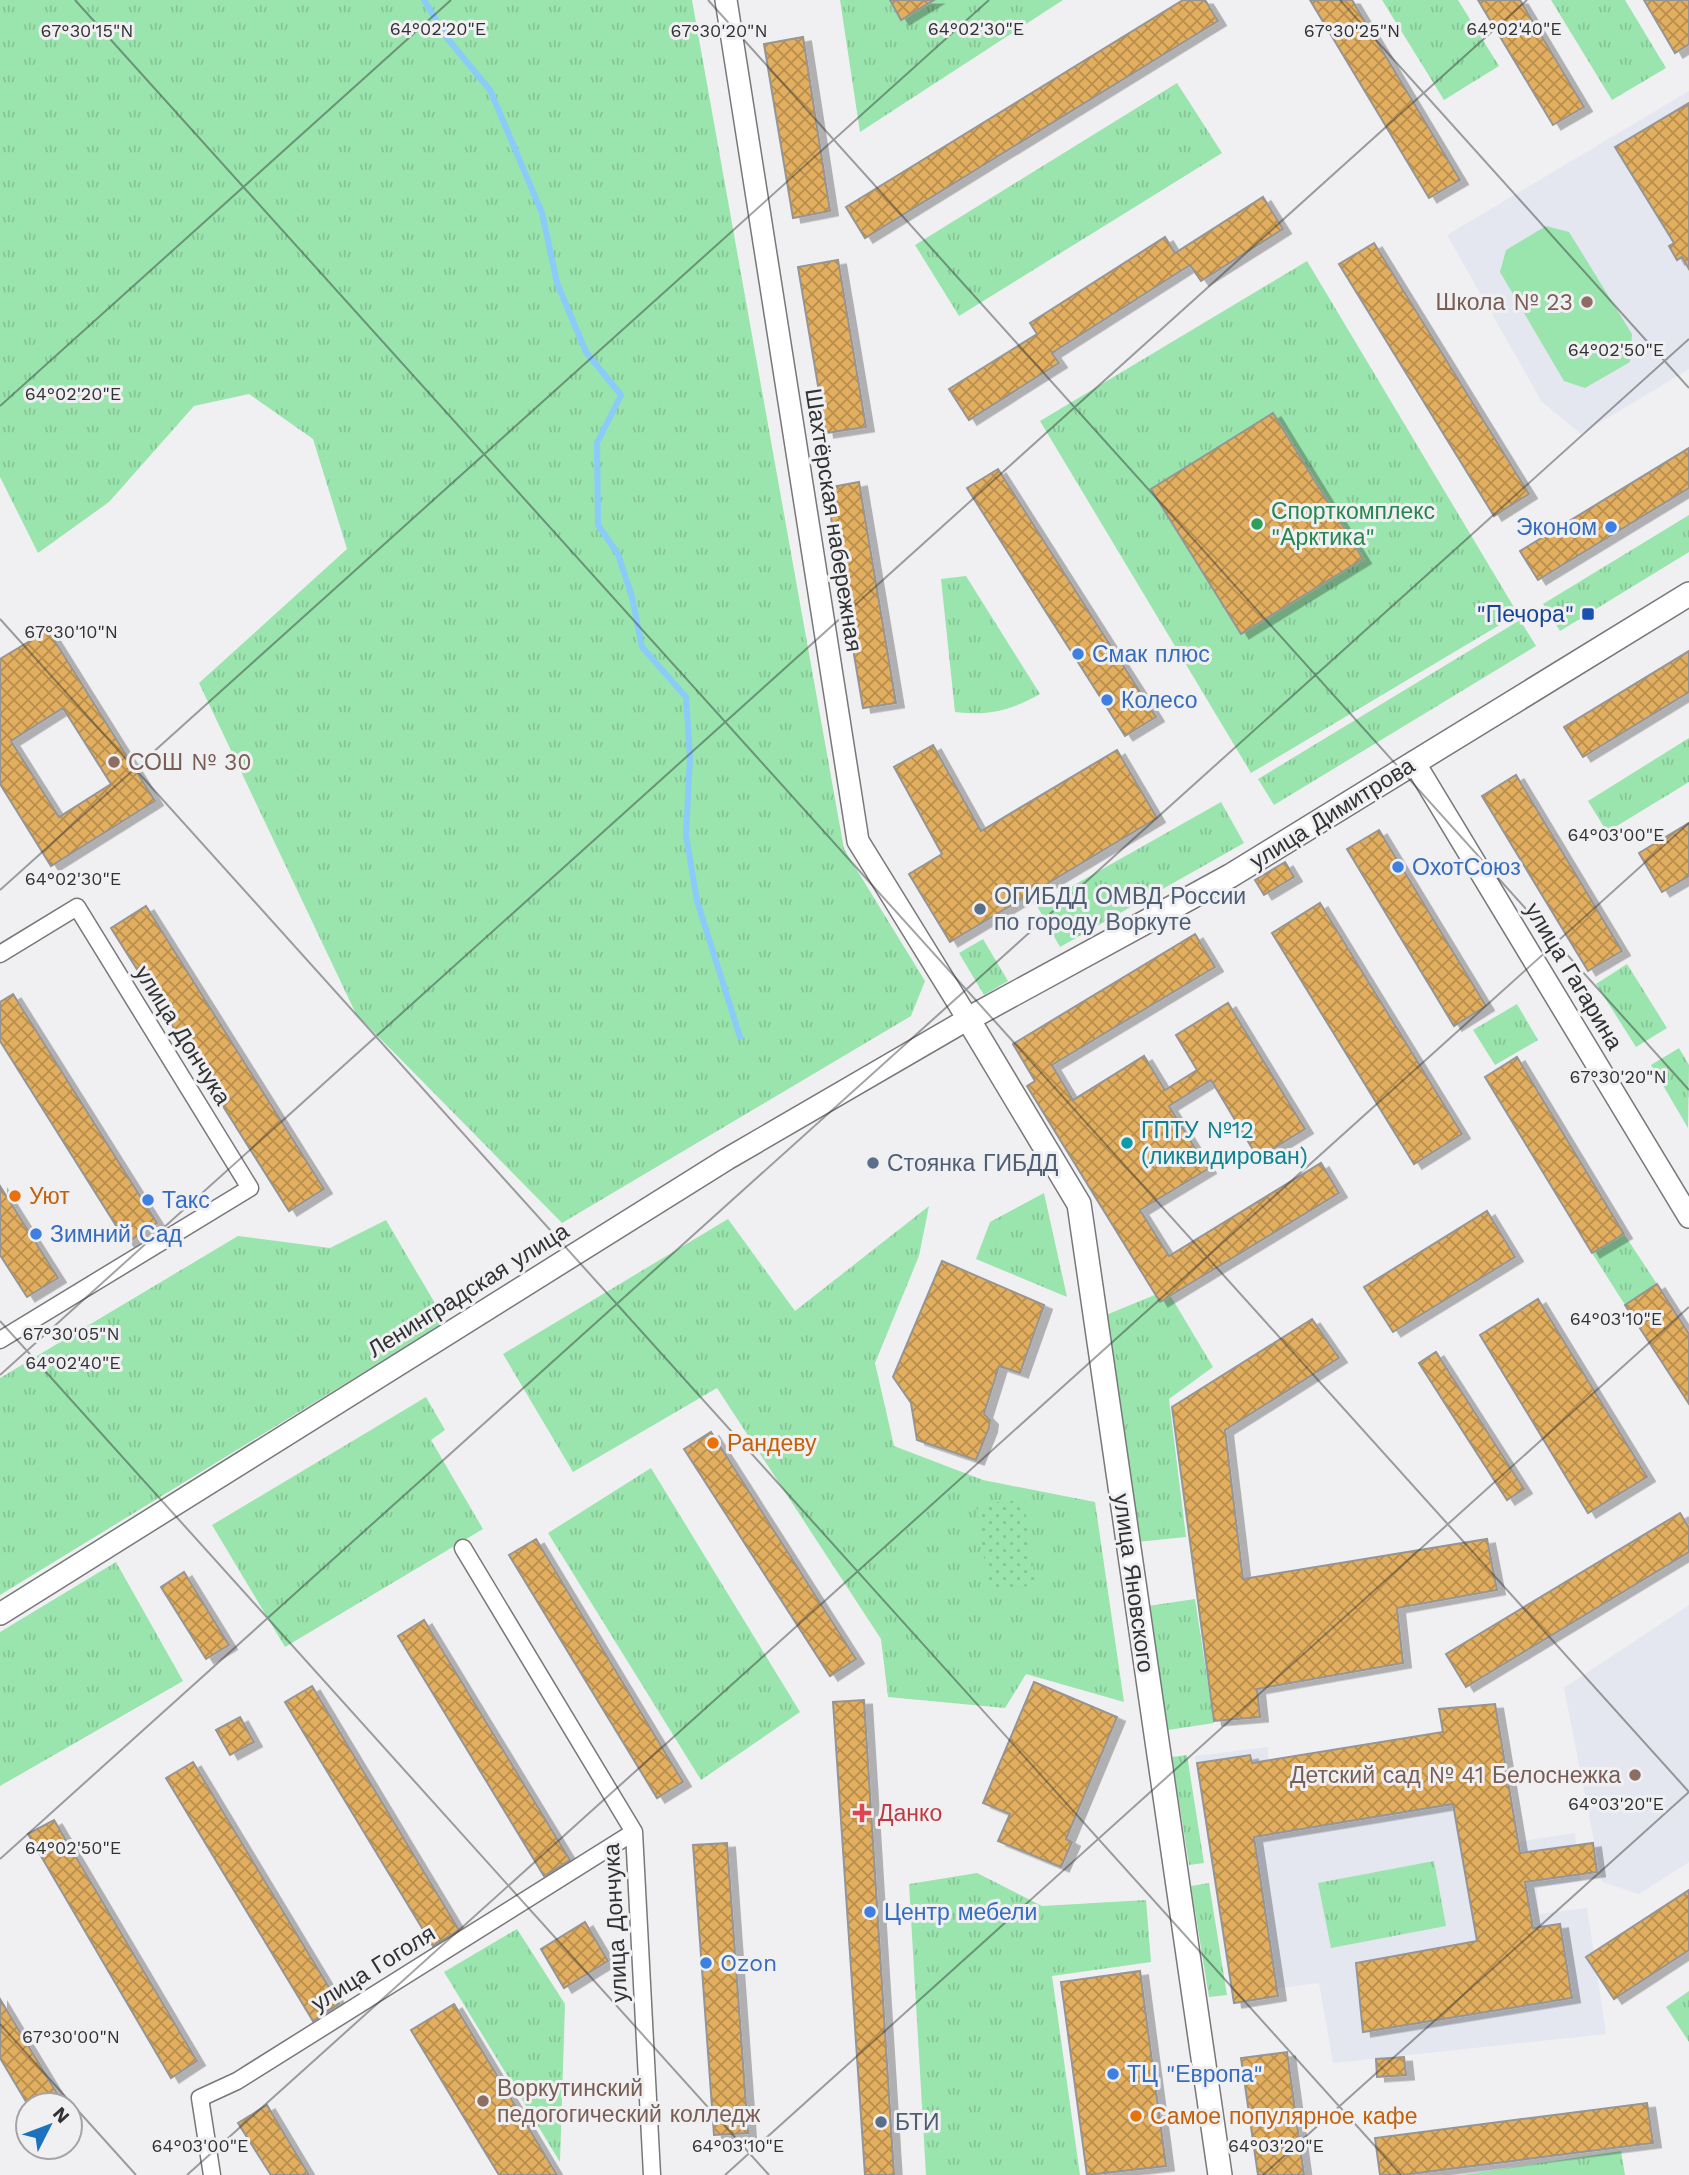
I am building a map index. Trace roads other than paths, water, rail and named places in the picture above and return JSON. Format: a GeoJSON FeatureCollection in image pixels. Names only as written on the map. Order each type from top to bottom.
{"type":"FeatureCollection","features":[{"type":"Feature","properties":{"kind":"main road","name":"улица Димитрова"},"geometry":{"type":"LineString","coordinates":[[968,1019],[1230,876],[1689,594]]}},
{"type":"Feature","properties":{"kind":"main road","name":"улица Яновского"},"geometry":{"type":"LineString","coordinates":[[968,1019],[1079,1204],[1220,2175]]}},
{"type":"Feature","properties":{"kind":"street","name":"Шахтёрская набережная"},"geometry":{"type":"LineString","coordinates":[[726,0],[858,841],[968,1019]]}},
{"type":"Feature","properties":{"kind":"street","name":"улица Гагарина"},"geometry":{"type":"LineString","coordinates":[[1414,762],[1689,1217]]}},
{"type":"Feature","properties":{"kind":"street","name":"улица Дончука"},"geometry":{"type":"LineString","coordinates":[[0,954],[77,907],[250,1188],[0,1340]]}},
{"type":"Feature","properties":{"kind":"street","name":"Ленинградская улица"},"geometry":{"type":"LineString","coordinates":[[0,1614],[727,1159],[968,1019]]}},
{"type":"Feature","properties":{"kind":"street","name":"улица Дончука"},"geometry":{"type":"LineString","coordinates":[[463,1548],[634,1832],[652,2175]]}},
{"type":"Feature","properties":{"kind":"street","name":"улица Гоголя"},"geometry":{"type":"LineString","coordinates":[[212,2175],[200,2098],[237,2081],[634,1832]]}},
{"type":"Feature","properties":{"kind":"waterway"},"geometry":{"type":"LineString","coordinates":[[424,0],[447,38],[490,90],[542,213],[557,283],[586,352],[621,395],[597,443],[598,525],[618,554],[632,597],[642,647],[686,697],[690,757],[686,835],[697,901],[740,1037]]}},
{"type":"Feature","properties":{"kind":"place","name":"Школа № 23"},"geometry":{"type":"Point","coordinates":[1587,302]}},
{"type":"Feature","properties":{"kind":"place","name":"Спорткомплекс \"Арктика\""},"geometry":{"type":"Point","coordinates":[1257,524]}},
{"type":"Feature","properties":{"kind":"place","name":"Эконом"},"geometry":{"type":"Point","coordinates":[1611,527]}},
{"type":"Feature","properties":{"kind":"place","name":"\"Печора\""},"geometry":{"type":"Point","coordinates":[1588,614]}},
{"type":"Feature","properties":{"kind":"place","name":"Смак плюс"},"geometry":{"type":"Point","coordinates":[1078,654]}},
{"type":"Feature","properties":{"kind":"place","name":"Колесо"},"geometry":{"type":"Point","coordinates":[1107,700]}},
{"type":"Feature","properties":{"kind":"place","name":"СОШ № 30"},"geometry":{"type":"Point","coordinates":[114,762]}},
{"type":"Feature","properties":{"kind":"place","name":"ОхотСоюз"},"geometry":{"type":"Point","coordinates":[1398,867]}},
{"type":"Feature","properties":{"kind":"place","name":"ОГИБДД ОМВД России по городу Воркуте"},"geometry":{"type":"Point","coordinates":[980,909]}},
{"type":"Feature","properties":{"kind":"place","name":"ГПТУ №12 (ликвидирован)"},"geometry":{"type":"Point","coordinates":[1127,1143]}},
{"type":"Feature","properties":{"kind":"place","name":"Стоянка ГИБДД"},"geometry":{"type":"Point","coordinates":[873,1163]}},
{"type":"Feature","properties":{"kind":"place","name":"Уют"},"geometry":{"type":"Point","coordinates":[15,1196]}},
{"type":"Feature","properties":{"kind":"place","name":"Такс"},"geometry":{"type":"Point","coordinates":[148,1200]}},
{"type":"Feature","properties":{"kind":"place","name":"Зимний Сад"},"geometry":{"type":"Point","coordinates":[36,1234]}},
{"type":"Feature","properties":{"kind":"place","name":"Рандеву"},"geometry":{"type":"Point","coordinates":[713,1443]}},
{"type":"Feature","properties":{"kind":"place","name":"Детский сад № 41 Белоснежка"},"geometry":{"type":"Point","coordinates":[1635,1775]}},
{"type":"Feature","properties":{"kind":"place","name":"Данко"},"geometry":{"type":"Point","coordinates":[862,1813]}},
{"type":"Feature","properties":{"kind":"place","name":"Центр мебели"},"geometry":{"type":"Point","coordinates":[870,1912]}},
{"type":"Feature","properties":{"kind":"place","name":"Ozon"},"geometry":{"type":"Point","coordinates":[706,1963]}},
{"type":"Feature","properties":{"kind":"place","name":"ТЦ \"Европа\""},"geometry":{"type":"Point","coordinates":[1113,2074]}},
{"type":"Feature","properties":{"kind":"place","name":"Воркутинский педогогический колледж"},"geometry":{"type":"Point","coordinates":[483,2101]}},
{"type":"Feature","properties":{"kind":"place","name":"Самое популярное кафе"},"geometry":{"type":"Point","coordinates":[1136,2116]}},
{"type":"Feature","properties":{"kind":"place","name":"БТИ"},"geometry":{"type":"Point","coordinates":[881,2122]}}]}
